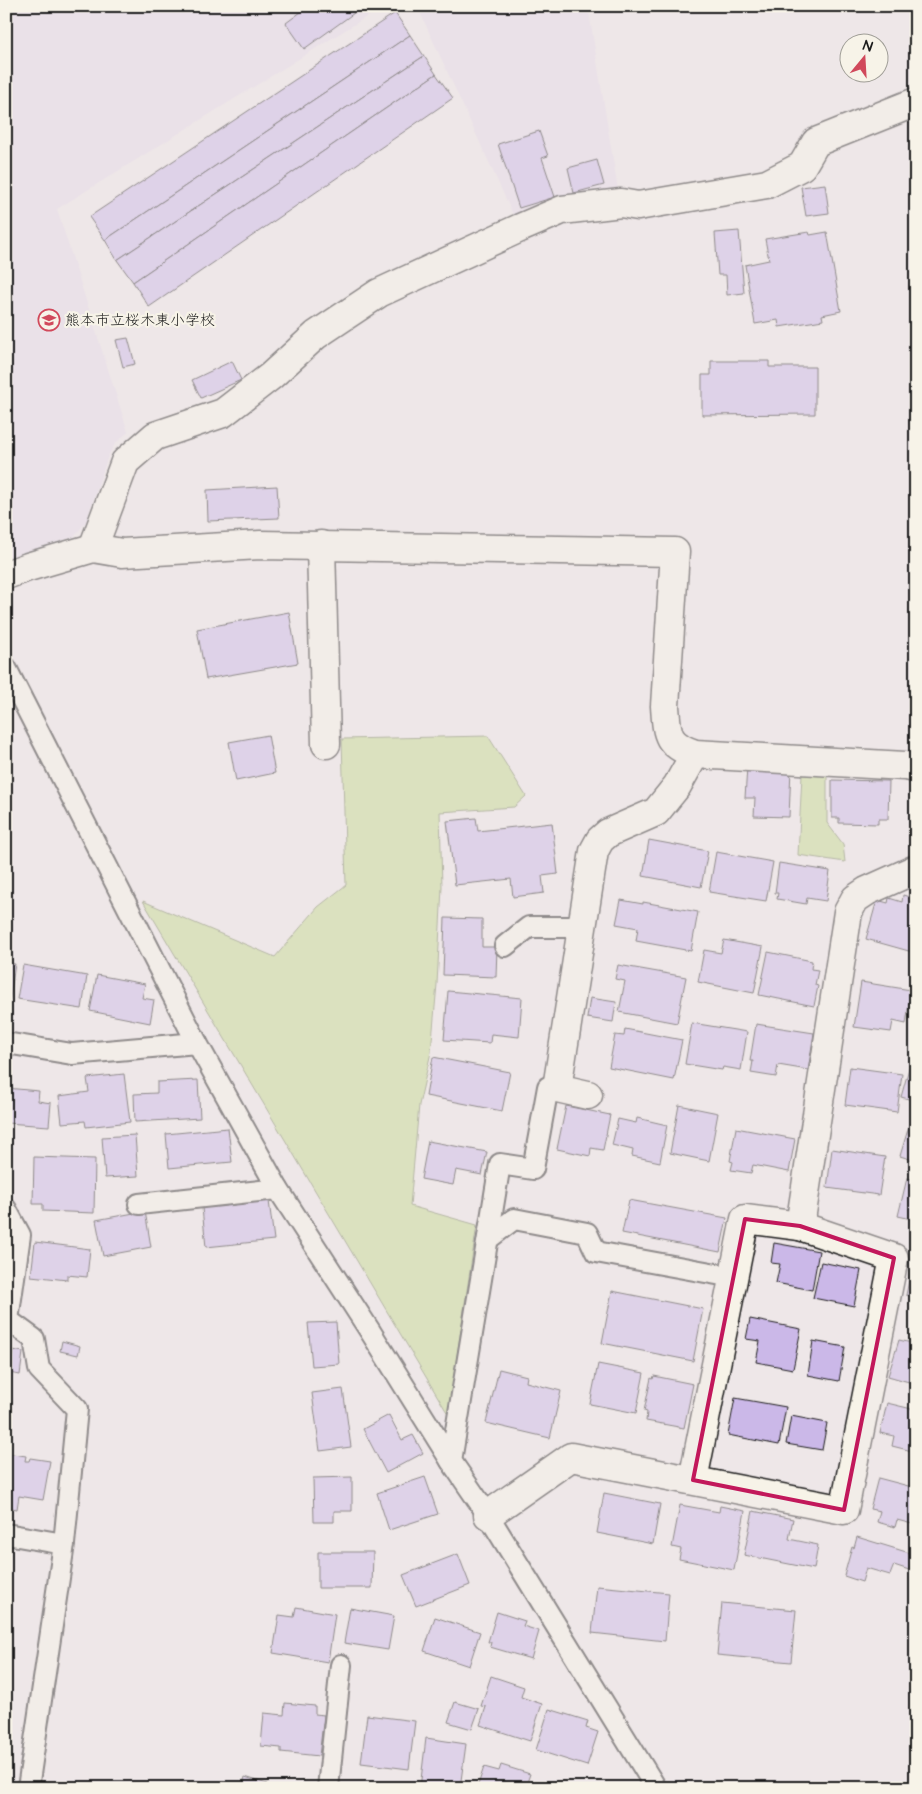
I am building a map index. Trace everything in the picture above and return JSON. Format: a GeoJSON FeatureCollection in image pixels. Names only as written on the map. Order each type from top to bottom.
{"type":"FeatureCollection","features":[{"type":"Feature","properties":{"kind":"street"},"geometry":{"type":"LineString","coordinates":[[93,548],[125,462],[155,436],[223,413],[271,376],[316,335],[378,293],[562,210],[622,203],[638,206],[766,184],[802,166],[816,142],[916,102]]}},
{"type":"Feature","properties":{"kind":"street"},"geometry":{"type":"LineString","coordinates":[[6,575],[93,548],[122,553],[260,545],[675,552],[666,706],[667,724],[672,742],[682,749],[695,754],[916,768]]}},
{"type":"Feature","properties":{"kind":"street"},"geometry":{"type":"LineString","coordinates":[[321,545],[326,744]]}},
{"type":"Feature","properties":{"kind":"street"},"geometry":{"type":"LineString","coordinates":[[588,1095],[557,1088],[594,851],[600,840],[608,834],[656,812],[677,786],[695,754]]}},
{"type":"Feature","properties":{"kind":"street"},"geometry":{"type":"LineString","coordinates":[[800,1226],[848,912],[855,899],[916,869]]}},
{"type":"Feature","properties":{"kind":"street"},"geometry":{"type":"LineString","coordinates":[[488,1515],[571,1457],[844,1510],[894,1258],[800,1226],[745,1219],[693,1480]]}},
{"type":"Feature","properties":{"kind":"lane"},"geometry":{"type":"LineString","coordinates":[[6,668],[197,1043],[278,1189],[451,1461],[488,1515],[656,1788]]}},
{"type":"Feature","properties":{"kind":"lane"},"geometry":{"type":"LineString","coordinates":[[505,946],[529,926],[582,927]]}},
{"type":"Feature","properties":{"kind":"lane"},"geometry":{"type":"LineString","coordinates":[[6,1043],[72,1054],[197,1043]]}},
{"type":"Feature","properties":{"kind":"lane"},"geometry":{"type":"LineString","coordinates":[[451,1461],[500,1164],[532,1169],[548,1087],[557,1088]]}},
{"type":"Feature","properties":{"kind":"lane"},"geometry":{"type":"LineString","coordinates":[[139,1204],[278,1189]]}},
{"type":"Feature","properties":{"kind":"lane"},"geometry":{"type":"LineString","coordinates":[[6,1209],[20,1235],[7,1320],[34,1338],[39,1369],[77,1410],[64,1544],[28,1788]]}},
{"type":"Feature","properties":{"kind":"lane"},"geometry":{"type":"LineString","coordinates":[[488,1239],[514,1219],[587,1233],[596,1252],[734,1277]]}},
{"type":"Feature","properties":{"kind":"lane"},"geometry":{"type":"LineString","coordinates":[[6,1534],[64,1544]]}},
{"type":"Feature","properties":{"kind":"lane"},"geometry":{"type":"LineString","coordinates":[[328,1788],[341,1665]]}},
{"type":"Feature","properties":{"kind":"highlighted area"},"geometry":{"type":"Polygon","coordinates":[[[745,1219],[800,1226],[894,1258],[844,1510],[693,1480],[745,1219]]]}},
{"type":"Feature","properties":{"kind":"shaded area","name":"熊本市立桜木東小学校"},"geometry":{"type":"Polygon","coordinates":[[[6,6],[384,6],[57,209],[128,432],[115,444],[108,456],[86,522],[74,537],[6,558],[6,6]]]}},
{"type":"Feature","properties":{"kind":"shaded area"},"geometry":{"type":"Polygon","coordinates":[[[417,6],[588,6],[618,190],[515,219],[417,6]]]}},
{"type":"Feature","properties":{"kind":"green space"},"geometry":{"type":"Polygon","coordinates":[[[488,736],[526,796],[514,807],[440,812],[442,887],[437,984],[431,1052],[419,1105],[410,1206],[477,1225],[448,1414],[143,901],[275,957],[318,907],[346,885],[342,739],[488,736]]]}},
{"type":"Feature","properties":{"kind":"green space"},"geometry":{"type":"Polygon","coordinates":[[[802,775],[827,776],[827,823],[843,844],[845,862],[798,855],[802,775]]]}},
{"type":"Feature","properties":{"kind":"building"},"geometry":{"type":"Polygon","coordinates":[[[309,6],[350,6],[354,13],[304,49],[286,23],[309,6]]]}},
{"type":"Feature","properties":{"kind":"building"},"geometry":{"type":"Polygon","coordinates":[[[395,13],[410,35],[105,240],[89,217],[395,13]]]}},
{"type":"Feature","properties":{"kind":"building"},"geometry":{"type":"Polygon","coordinates":[[[410,35],[424,56],[117,260],[105,240],[410,35]]]}},
{"type":"Feature","properties":{"kind":"building"},"geometry":{"type":"Polygon","coordinates":[[[424,56],[436,74],[133,282],[117,260],[424,56]]]}},
{"type":"Feature","properties":{"kind":"building"},"geometry":{"type":"Polygon","coordinates":[[[436,74],[453,98],[149,307],[133,282],[436,74]]]}},
{"type":"Feature","properties":{"kind":"building"},"geometry":{"type":"Polygon","coordinates":[[[539,131],[548,156],[542,158],[555,197],[519,208],[498,144],[539,131]]]}},
{"type":"Feature","properties":{"kind":"building"},"geometry":{"type":"Polygon","coordinates":[[[597,160],[604,185],[574,193],[568,168],[597,160]]]}},
{"type":"Feature","properties":{"kind":"building"},"geometry":{"type":"Polygon","coordinates":[[[825,184],[829,213],[806,216],[801,187],[825,184]]]}},
{"type":"Feature","properties":{"kind":"building"},"geometry":{"type":"Polygon","coordinates":[[[739,231],[744,293],[727,295],[726,275],[718,275],[715,233],[739,231]]]}},
{"type":"Feature","properties":{"kind":"building"},"geometry":{"type":"Polygon","coordinates":[[[809,232],[810,235],[827,232],[841,311],[822,315],[823,320],[779,327],[778,320],[755,324],[745,265],[769,260],[765,239],[809,232]]]}},
{"type":"Feature","properties":{"kind":"building"},"geometry":{"type":"Polygon","coordinates":[[[128,338],[135,364],[123,367],[116,340],[128,338]]]}},
{"type":"Feature","properties":{"kind":"building"},"geometry":{"type":"Polygon","coordinates":[[[232,361],[241,380],[201,398],[192,380],[232,361]]]}},
{"type":"Feature","properties":{"kind":"building"},"geometry":{"type":"Polygon","coordinates":[[[711,361],[769,361],[769,367],[815,367],[815,414],[702,415],[702,375],[711,375],[711,361]]]}},
{"type":"Feature","properties":{"kind":"building"},"geometry":{"type":"Polygon","coordinates":[[[277,486],[279,518],[208,521],[207,490],[277,486]]]}},
{"type":"Feature","properties":{"kind":"building"},"geometry":{"type":"Polygon","coordinates":[[[289,612],[298,663],[206,679],[197,629],[289,612]]]}},
{"type":"Feature","properties":{"kind":"building"},"geometry":{"type":"Polygon","coordinates":[[[268,735],[275,773],[236,781],[229,742],[268,735]]]}},
{"type":"Feature","properties":{"kind":"building"},"geometry":{"type":"Polygon","coordinates":[[[747,767],[791,768],[789,817],[754,816],[755,798],[745,798],[747,767]]]}},
{"type":"Feature","properties":{"kind":"building"},"geometry":{"type":"Polygon","coordinates":[[[832,780],[889,781],[888,819],[878,819],[878,824],[839,823],[839,818],[832,818],[832,780]]]}},
{"type":"Feature","properties":{"kind":"building"},"geometry":{"type":"Polygon","coordinates":[[[476,818],[478,831],[552,823],[558,874],[542,876],[544,893],[513,897],[511,879],[455,885],[447,821],[476,818]]]}},
{"type":"Feature","properties":{"kind":"building"},"geometry":{"type":"Polygon","coordinates":[[[649,840],[708,851],[701,887],[643,876],[649,840]]]}},
{"type":"Feature","properties":{"kind":"building"},"geometry":{"type":"Polygon","coordinates":[[[716,852],[773,862],[766,901],[709,892],[716,852]]]}},
{"type":"Feature","properties":{"kind":"building"},"geometry":{"type":"Polygon","coordinates":[[[779,863],[830,871],[826,901],[807,898],[806,904],[777,899],[778,893],[775,893],[779,863]]]}},
{"type":"Feature","properties":{"kind":"building"},"geometry":{"type":"Polygon","coordinates":[[[903,895],[916,899],[916,953],[866,939],[877,900],[888,903],[889,898],[902,902],[903,895]]]}},
{"type":"Feature","properties":{"kind":"building"},"geometry":{"type":"Polygon","coordinates":[[[621,900],[698,912],[691,951],[636,941],[638,928],[616,924],[621,900]]]}},
{"type":"Feature","properties":{"kind":"building"},"geometry":{"type":"Polygon","coordinates":[[[445,918],[482,919],[482,947],[497,947],[496,977],[443,975],[445,918]]]}},
{"type":"Feature","properties":{"kind":"building"},"geometry":{"type":"Polygon","coordinates":[[[724,940],[763,947],[754,993],[698,982],[704,950],[721,953],[724,940]]]}},
{"type":"Feature","properties":{"kind":"building"},"geometry":{"type":"Polygon","coordinates":[[[768,952],[812,961],[811,969],[818,970],[815,985],[818,986],[814,1006],[759,995],[768,952]]]}},
{"type":"Feature","properties":{"kind":"building"},"geometry":{"type":"Polygon","coordinates":[[[6,963],[15,964],[9,1005],[6,1004],[6,963]]]}},
{"type":"Feature","properties":{"kind":"building"},"geometry":{"type":"Polygon","coordinates":[[[23,965],[87,976],[82,1009],[17,999],[23,965]]]}},
{"type":"Feature","properties":{"kind":"building"},"geometry":{"type":"Polygon","coordinates":[[[618,965],[686,977],[677,1023],[619,1012],[625,981],[615,979],[618,965]]]}},
{"type":"Feature","properties":{"kind":"building"},"geometry":{"type":"Polygon","coordinates":[[[97,975],[145,984],[142,998],[154,1000],[150,1023],[90,1011],[97,975]]]}},
{"type":"Feature","properties":{"kind":"building"},"geometry":{"type":"Polygon","coordinates":[[[861,982],[911,990],[906,1024],[893,1021],[891,1032],[854,1027],[861,982]]]}},
{"type":"Feature","properties":{"kind":"building"},"geometry":{"type":"Polygon","coordinates":[[[448,991],[522,998],[519,1037],[491,1034],[490,1043],[444,1040],[448,991]]]}},
{"type":"Feature","properties":{"kind":"building"},"geometry":{"type":"Polygon","coordinates":[[[590,998],[616,1002],[613,1022],[587,1018],[590,998]]]}},
{"type":"Feature","properties":{"kind":"building"},"geometry":{"type":"Polygon","coordinates":[[[692,1023],[747,1032],[741,1070],[723,1067],[722,1070],[685,1064],[692,1023]]]}},
{"type":"Feature","properties":{"kind":"building"},"geometry":{"type":"Polygon","coordinates":[[[756,1024],[814,1033],[808,1070],[778,1065],[776,1077],[751,1073],[753,1061],[750,1061],[756,1024]]]}},
{"type":"Feature","properties":{"kind":"building"},"geometry":{"type":"Polygon","coordinates":[[[625,1029],[682,1040],[674,1080],[609,1067],[615,1035],[624,1036],[625,1029]]]}},
{"type":"Feature","properties":{"kind":"building"},"geometry":{"type":"Polygon","coordinates":[[[913,1054],[916,1054],[916,1101],[901,1097],[913,1054]]]}},
{"type":"Feature","properties":{"kind":"building"},"geometry":{"type":"Polygon","coordinates":[[[433,1057],[510,1072],[502,1111],[426,1096],[433,1057]]]}},
{"type":"Feature","properties":{"kind":"building"},"geometry":{"type":"Polygon","coordinates":[[[850,1067],[902,1074],[897,1112],[845,1105],[850,1067]]]}},
{"type":"Feature","properties":{"kind":"building"},"geometry":{"type":"Polygon","coordinates":[[[124,1074],[130,1122],[86,1127],[85,1121],[62,1123],[59,1096],[89,1092],[87,1078],[124,1074]]]}},
{"type":"Feature","properties":{"kind":"building"},"geometry":{"type":"Polygon","coordinates":[[[198,1080],[200,1118],[135,1122],[134,1094],[157,1093],[157,1082],[198,1080]]]}},
{"type":"Feature","properties":{"kind":"building"},"geometry":{"type":"Polygon","coordinates":[[[6,1088],[39,1091],[38,1101],[51,1103],[49,1126],[6,1123],[6,1088]]]}},
{"type":"Feature","properties":{"kind":"building"},"geometry":{"type":"Polygon","coordinates":[[[679,1105],[718,1113],[709,1161],[670,1153],[679,1105]]]}},
{"type":"Feature","properties":{"kind":"building"},"geometry":{"type":"Polygon","coordinates":[[[566,1106],[610,1115],[603,1150],[591,1148],[590,1156],[557,1149],[566,1106]]]}},
{"type":"Feature","properties":{"kind":"building"},"geometry":{"type":"Polygon","coordinates":[[[912,1116],[916,1117],[916,1161],[900,1156],[912,1116]]]}},
{"type":"Feature","properties":{"kind":"building"},"geometry":{"type":"Polygon","coordinates":[[[637,1118],[667,1125],[660,1162],[632,1156],[633,1150],[612,1145],[618,1119],[636,1123],[637,1118]]]}},
{"type":"Feature","properties":{"kind":"building"},"geometry":{"type":"Polygon","coordinates":[[[228,1128],[232,1162],[169,1168],[166,1134],[228,1128]]]}},
{"type":"Feature","properties":{"kind":"building"},"geometry":{"type":"Polygon","coordinates":[[[736,1128],[795,1139],[789,1172],[753,1165],[751,1173],[731,1170],[733,1162],[730,1161],[736,1128]]]}},
{"type":"Feature","properties":{"kind":"building"},"geometry":{"type":"Polygon","coordinates":[[[135,1135],[138,1176],[105,1178],[102,1137],[135,1135]]]}},
{"type":"Feature","properties":{"kind":"building"},"geometry":{"type":"Polygon","coordinates":[[[428,1141],[487,1152],[482,1175],[456,1170],[453,1185],[421,1179],[428,1141]]]}},
{"type":"Feature","properties":{"kind":"building"},"geometry":{"type":"Polygon","coordinates":[[[832,1149],[885,1157],[879,1195],[827,1188],[832,1149]]]}},
{"type":"Feature","properties":{"kind":"building"},"geometry":{"type":"Polygon","coordinates":[[[34,1157],[95,1159],[94,1213],[43,1211],[43,1204],[33,1204],[34,1157]]]}},
{"type":"Feature","properties":{"kind":"building"},"geometry":{"type":"Polygon","coordinates":[[[907,1178],[916,1180],[916,1220],[898,1216],[907,1178]]]}},
{"type":"Feature","properties":{"kind":"building"},"geometry":{"type":"Polygon","coordinates":[[[629,1200],[727,1218],[720,1252],[622,1233],[629,1200]]]}},
{"type":"Feature","properties":{"kind":"building"},"geometry":{"type":"Polygon","coordinates":[[[269,1201],[274,1240],[206,1247],[202,1208],[269,1201]]]}},
{"type":"Feature","properties":{"kind":"building"},"geometry":{"type":"Polygon","coordinates":[[[145,1211],[151,1247],[103,1256],[96,1220],[145,1211]]]}},
{"type":"Feature","properties":{"kind":"building"},"geometry":{"type":"Polygon","coordinates":[[[35,1242],[90,1249],[87,1277],[67,1275],[67,1280],[31,1276],[35,1242]]]}},
{"type":"Feature","properties":{"kind":"building"},"geometry":{"type":"Polygon","coordinates":[[[774,1243],[819,1251],[812,1290],[776,1283],[780,1264],[771,1263],[774,1243]]]}},
{"type":"Feature","properties":{"kind":"building"},"geometry":{"type":"Polygon","coordinates":[[[821,1262],[861,1270],[854,1306],[813,1298],[821,1262]]]}},
{"type":"Feature","properties":{"kind":"building"},"geometry":{"type":"Polygon","coordinates":[[[912,1266],[916,1267],[916,1297],[906,1295],[912,1266]]]}},
{"type":"Feature","properties":{"kind":"building"},"geometry":{"type":"Polygon","coordinates":[[[612,1291],[703,1309],[693,1361],[602,1343],[612,1291]]]}},
{"type":"Feature","properties":{"kind":"building"},"geometry":{"type":"Polygon","coordinates":[[[750,1319],[801,1329],[793,1369],[756,1362],[760,1341],[746,1339],[750,1319]]]}},
{"type":"Feature","properties":{"kind":"building"},"geometry":{"type":"Polygon","coordinates":[[[336,1322],[339,1364],[312,1366],[308,1323],[336,1322]]]}},
{"type":"Feature","properties":{"kind":"building"},"geometry":{"type":"Polygon","coordinates":[[[899,1340],[916,1344],[916,1384],[888,1376],[899,1340]]]}},
{"type":"Feature","properties":{"kind":"building"},"geometry":{"type":"Polygon","coordinates":[[[62,1341],[80,1346],[78,1355],[60,1351],[62,1341]]]}},
{"type":"Feature","properties":{"kind":"building"},"geometry":{"type":"Polygon","coordinates":[[[813,1341],[845,1347],[839,1381],[808,1375],[813,1341]]]}},
{"type":"Feature","properties":{"kind":"building"},"geometry":{"type":"Polygon","coordinates":[[[13,1350],[23,1352],[20,1375],[9,1373],[13,1350]]]}},
{"type":"Feature","properties":{"kind":"building"},"geometry":{"type":"Polygon","coordinates":[[[598,1364],[644,1373],[636,1413],[590,1404],[598,1364]]]}},
{"type":"Feature","properties":{"kind":"building"},"geometry":{"type":"Polygon","coordinates":[[[499,1369],[527,1376],[526,1382],[561,1391],[550,1438],[486,1423],[499,1369]]]}},
{"type":"Feature","properties":{"kind":"building"},"geometry":{"type":"Polygon","coordinates":[[[654,1376],[693,1384],[684,1428],[646,1421],[647,1412],[644,1411],[651,1378],[653,1379],[654,1376]]]}},
{"type":"Feature","properties":{"kind":"building"},"geometry":{"type":"Polygon","coordinates":[[[343,1389],[351,1447],[320,1451],[312,1393],[343,1389]]]}},
{"type":"Feature","properties":{"kind":"building"},"geometry":{"type":"Polygon","coordinates":[[[735,1398],[786,1407],[779,1445],[728,1435],[735,1398]]]}},
{"type":"Feature","properties":{"kind":"building"},"geometry":{"type":"Polygon","coordinates":[[[887,1403],[916,1410],[916,1452],[892,1446],[894,1436],[880,1433],[887,1403]]]}},
{"type":"Feature","properties":{"kind":"building"},"geometry":{"type":"Polygon","coordinates":[[[389,1415],[402,1440],[413,1435],[423,1453],[386,1473],[363,1429],[389,1415]]]}},
{"type":"Feature","properties":{"kind":"building"},"geometry":{"type":"Polygon","coordinates":[[[791,1416],[827,1423],[822,1450],[786,1444],[791,1416]]]}},
{"type":"Feature","properties":{"kind":"building"},"geometry":{"type":"Polygon","coordinates":[[[6,1453],[26,1456],[25,1461],[29,1461],[30,1458],[50,1461],[43,1500],[19,1496],[17,1509],[6,1507],[6,1453]]]}},
{"type":"Feature","properties":{"kind":"building"},"geometry":{"type":"Polygon","coordinates":[[[352,1477],[352,1511],[334,1511],[334,1522],[314,1522],[313,1478],[352,1477]]]}},
{"type":"Feature","properties":{"kind":"building"},"geometry":{"type":"Polygon","coordinates":[[[425,1477],[438,1514],[389,1530],[377,1493],[425,1477]]]}},
{"type":"Feature","properties":{"kind":"building"},"geometry":{"type":"Polygon","coordinates":[[[878,1478],[916,1488],[916,1525],[897,1520],[895,1527],[877,1522],[880,1511],[870,1509],[878,1478]]]}},
{"type":"Feature","properties":{"kind":"building"},"geometry":{"type":"Polygon","coordinates":[[[604,1493],[660,1504],[653,1544],[597,1533],[604,1493]]]}},
{"type":"Feature","properties":{"kind":"building"},"geometry":{"type":"Polygon","coordinates":[[[680,1505],[719,1512],[720,1506],[745,1511],[734,1570],[679,1559],[681,1549],[672,1547],[680,1505]]]}},
{"type":"Feature","properties":{"kind":"building"},"geometry":{"type":"Polygon","coordinates":[[[753,1511],[793,1519],[789,1539],[818,1545],[814,1569],[744,1555],[753,1511]]]}},
{"type":"Feature","properties":{"kind":"building"},"geometry":{"type":"Polygon","coordinates":[[[857,1537],[913,1554],[909,1570],[894,1565],[890,1575],[866,1568],[862,1582],[844,1576],[852,1547],[854,1548],[857,1537]]]}},
{"type":"Feature","properties":{"kind":"building"},"geometry":{"type":"Polygon","coordinates":[[[318,1552],[373,1552],[372,1588],[318,1588],[318,1552]]]}},
{"type":"Feature","properties":{"kind":"building"},"geometry":{"type":"Polygon","coordinates":[[[458,1554],[470,1585],[416,1606],[403,1575],[458,1554]]]}},
{"type":"Feature","properties":{"kind":"building"},"geometry":{"type":"Polygon","coordinates":[[[597,1586],[669,1593],[665,1641],[592,1633],[597,1586]]]}},
{"type":"Feature","properties":{"kind":"building"},"geometry":{"type":"Polygon","coordinates":[[[722,1603],[796,1610],[791,1662],[717,1655],[722,1603]]]}},
{"type":"Feature","properties":{"kind":"building"},"geometry":{"type":"Polygon","coordinates":[[[296,1607],[335,1614],[328,1662],[273,1653],[279,1615],[294,1617],[296,1607]]]}},
{"type":"Feature","properties":{"kind":"building"},"geometry":{"type":"Polygon","coordinates":[[[350,1608],[394,1616],[388,1650],[344,1643],[350,1608]]]}},
{"type":"Feature","properties":{"kind":"building"},"geometry":{"type":"Polygon","coordinates":[[[497,1612],[525,1621],[523,1626],[539,1631],[531,1659],[490,1647],[491,1642],[488,1642],[497,1612]]]}},
{"type":"Feature","properties":{"kind":"building"},"geometry":{"type":"Polygon","coordinates":[[[435,1617],[480,1632],[469,1666],[424,1651],[435,1617]]]}},
{"type":"Feature","properties":{"kind":"building"},"geometry":{"type":"Polygon","coordinates":[[[491,1676],[524,1687],[521,1697],[542,1704],[530,1741],[480,1725],[486,1707],[481,1706],[491,1676]]]}},
{"type":"Feature","properties":{"kind":"building"},"geometry":{"type":"Polygon","coordinates":[[[455,1702],[479,1709],[472,1729],[448,1722],[455,1702]]]}},
{"type":"Feature","properties":{"kind":"building"},"geometry":{"type":"Polygon","coordinates":[[[285,1703],[315,1706],[315,1714],[324,1715],[319,1756],[281,1752],[281,1748],[261,1746],[264,1713],[284,1715],[285,1703]]]}},
{"type":"Feature","properties":{"kind":"building"},"geometry":{"type":"Polygon","coordinates":[[[549,1709],[588,1721],[586,1728],[598,1732],[587,1766],[536,1750],[549,1709]]]}},
{"type":"Feature","properties":{"kind":"building"},"geometry":{"type":"Polygon","coordinates":[[[367,1715],[415,1721],[409,1769],[361,1763],[367,1715]]]}},
{"type":"Feature","properties":{"kind":"building"},"geometry":{"type":"Polygon","coordinates":[[[426,1738],[466,1744],[460,1788],[420,1788],[426,1738]]]}},
{"type":"Feature","properties":{"kind":"building"},"geometry":{"type":"Polygon","coordinates":[[[501,1765],[530,1774],[525,1788],[477,1788],[484,1767],[499,1771],[501,1765]]]}},
{"type":"Feature","properties":{"kind":"building"},"geometry":{"type":"Polygon","coordinates":[[[245,1777],[267,1784],[266,1788],[242,1788],[245,1777]]]}},
{"type":"Feature","properties":{"kind":"place","name":"熊本市立桜木東小学校"},"geometry":{"type":"Point","coordinates":[49,320]}}]}
